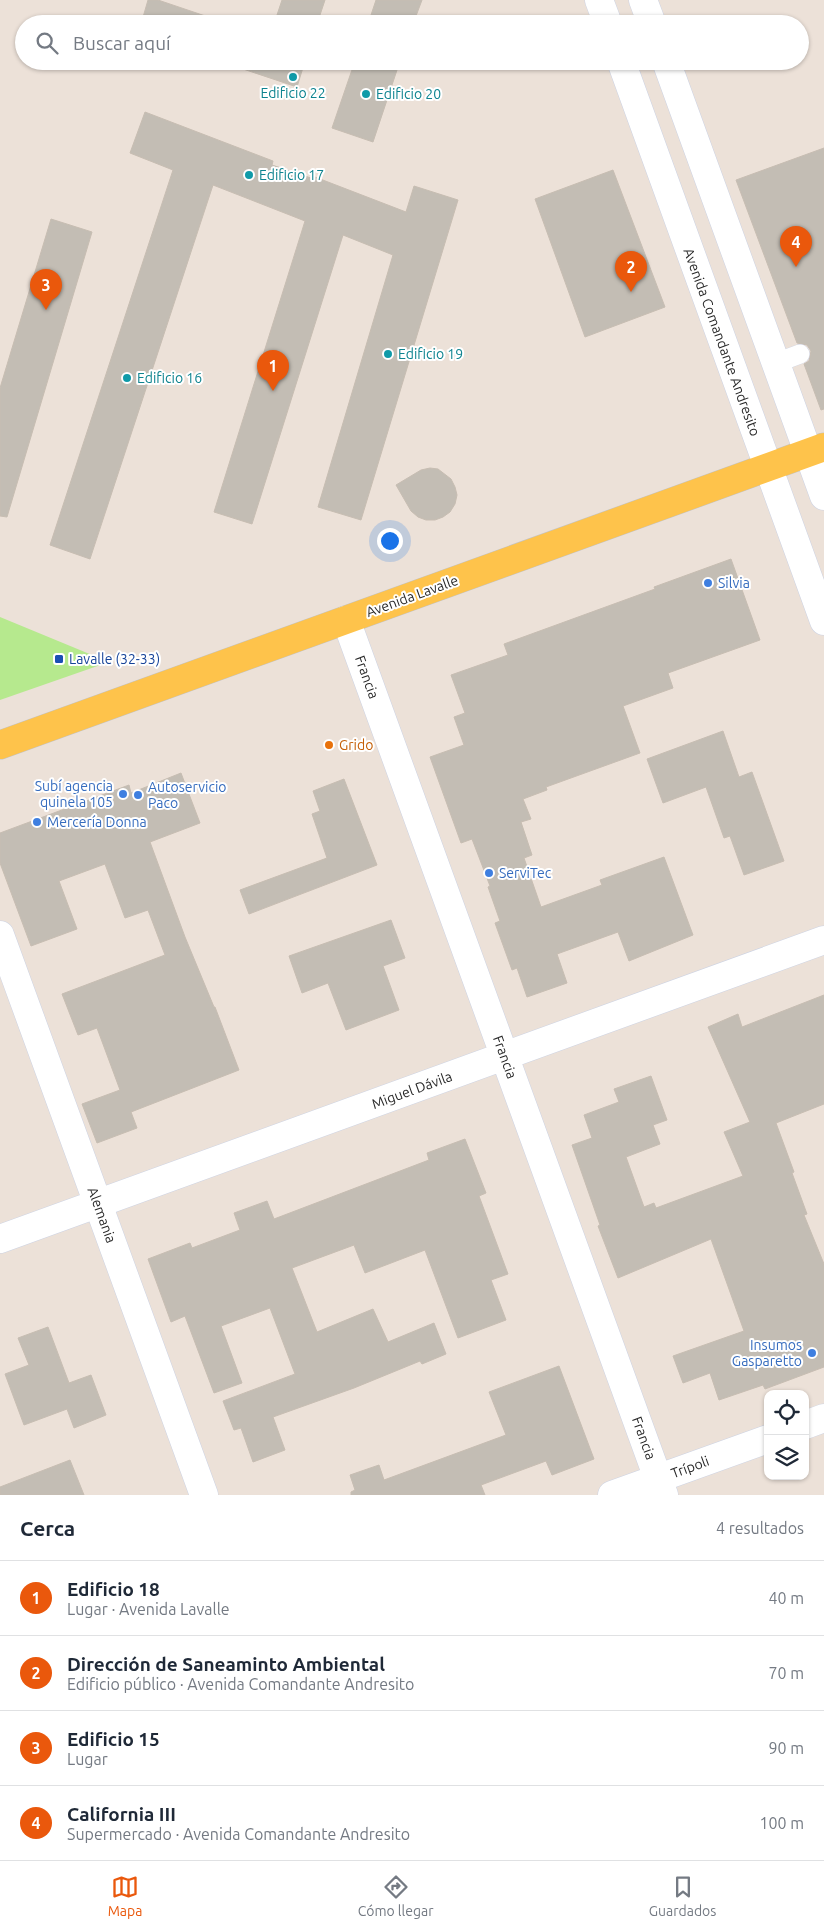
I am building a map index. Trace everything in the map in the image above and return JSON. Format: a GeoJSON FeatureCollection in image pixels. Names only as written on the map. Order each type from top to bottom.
{"type":"FeatureCollection","features":[{"type":"Feature","properties":{"kind":"main road","name":"Avenida Lavalle"},"geometry":{"type":"LineString","coordinates":[[0,745],[816,450]]}},
{"type":"Feature","properties":{"kind":"street"},"geometry":{"type":"LineString","coordinates":[[600,0],[605,15]]}},
{"type":"Feature","properties":{"kind":"street"},"geometry":{"type":"LineString","coordinates":[[643,0],[649,15]]}},
{"type":"Feature","properties":{"kind":"street","name":"Avenida Comandante Andresito"},"geometry":{"type":"LineString","coordinates":[[624,70],[824,621]]}},
{"type":"Feature","properties":{"kind":"street"},"geometry":{"type":"LineString","coordinates":[[670,70],[788,359],[816,450],[824,496]]}},
{"type":"Feature","properties":{"kind":"street","name":"Francia"},"geometry":{"type":"LineString","coordinates":[[346,620],[661,1487]]}},
{"type":"Feature","properties":{"kind":"street","name":"Alemania"},"geometry":{"type":"LineString","coordinates":[[0,935],[204,1495]]}},
{"type":"Feature","properties":{"kind":"street","name":"Miguel Dávila"},"geometry":{"type":"LineString","coordinates":[[0,1239],[824,940]]}},
{"type":"Feature","properties":{"kind":"street"},"geometry":{"type":"LineString","coordinates":[[809,1424],[824,1418]]}},
{"type":"Feature","properties":{"kind":"street","name":"Trípoli"},"geometry":{"type":"LineString","coordinates":[[612,1495],[661,1487],[764,1440]]}},
{"type":"Feature","properties":{"kind":"green space"},"geometry":{"type":"Polygon","coordinates":[[[0,617],[109,662],[0,700],[0,617]]]}},
{"type":"Feature","properties":{"kind":"building"},"geometry":{"type":"Polygon","coordinates":[[[148,0],[158,0],[202,15],[144,15],[148,0]]]}},
{"type":"Feature","properties":{"kind":"building"},"geometry":{"type":"Polygon","coordinates":[[[282,0],[325,0],[320,15],[277,15],[282,0]]]}},
{"type":"Feature","properties":{"kind":"building"},"geometry":{"type":"Polygon","coordinates":[[[376,0],[422,0],[416,15],[371,15],[376,0]]]}},
{"type":"Feature","properties":{"kind":"building"},"geometry":{"type":"Polygon","coordinates":[[[246,70],[302,70],[297,87],[246,70]]]}},
{"type":"Feature","properties":{"kind":"building","name":"Edificio 20"},"geometry":{"type":"Polygon","coordinates":[[[352,70],[397,70],[373,142],[332,128],[352,70]]]}},
{"type":"Feature","properties":{"kind":"building"},"geometry":{"type":"Polygon","coordinates":[[[145,112],[273,161],[272,165],[314,179],[315,177],[406,212],[414,186],[458,200],[361,520],[318,507],[393,255],[343,235],[252,524],[214,512],[305,221],[213,185],[90,559],[50,545],[173,170],[130,153],[145,112]]]}},
{"type":"Feature","properties":{"kind":"building"},"geometry":{"type":"Polygon","coordinates":[[[824,148],[824,409],[821,410],[804,364],[809,361],[811,351],[807,345],[797,343],[736,180],[824,148]]]}},
{"type":"Feature","properties":{"kind":"building"},"geometry":{"type":"Polygon","coordinates":[[[613,170],[665,307],[585,337],[535,199],[613,170]]]}},
{"type":"Feature","properties":{"kind":"building"},"geometry":{"type":"Polygon","coordinates":[[[51,219],[92,232],[7,517],[0,516],[0,388],[51,219]]]}},
{"type":"Feature","properties":{"kind":"building"},"geometry":{"type":"Polygon","coordinates":[[[438,469],[451,479],[457,495],[455,504],[450,512],[435,520],[426,520],[418,517],[411,511],[396,485],[421,470],[438,469]]]}},
{"type":"Feature","properties":{"kind":"building"},"geometry":{"type":"Polygon","coordinates":[[[731,559],[760,640],[668,673],[673,688],[623,706],[640,753],[546,787],[547,790],[523,799],[531,819],[521,822],[532,855],[524,858],[541,907],[602,885],[600,880],[664,857],[693,935],[629,961],[618,932],[557,954],[567,983],[527,997],[517,968],[512,970],[495,923],[500,921],[488,887],[490,886],[472,839],[461,843],[430,757],[464,745],[454,717],[465,713],[451,675],[508,655],[504,644],[731,559]]]}},
{"type":"Feature","properties":{"kind":"building"},"geometry":{"type":"Polygon","coordinates":[[[723,731],[739,777],[752,772],[784,861],[744,875],[730,836],[724,838],[706,787],[663,803],[647,759],[723,731]]]}},
{"type":"Feature","properties":{"kind":"building"},"geometry":{"type":"Polygon","coordinates":[[[181,773],[200,823],[150,842],[185,937],[239,1070],[131,1112],[137,1128],[97,1143],[82,1104],[120,1090],[97,1028],[78,1035],[62,994],[165,955],[148,910],[125,918],[105,864],[59,881],[77,929],[31,946],[0,863],[0,833],[129,785],[131,793],[181,773]]]}},
{"type":"Feature","properties":{"kind":"building"},"geometry":{"type":"Polygon","coordinates":[[[344,779],[377,865],[249,914],[240,890],[327,858],[312,814],[320,811],[313,791],[344,779]]]}},
{"type":"Feature","properties":{"kind":"building"},"geometry":{"type":"Polygon","coordinates":[[[391,920],[405,958],[383,966],[399,1010],[346,1030],[328,983],[302,993],[289,956],[391,920]]]}},
{"type":"Feature","properties":{"kind":"building"},"geometry":{"type":"Polygon","coordinates":[[[824,995],[824,1104],[776,1123],[807,1214],[804,1215],[824,1264],[824,1367],[765,1389],[763,1385],[719,1400],[710,1373],[683,1383],[673,1356],[744,1331],[711,1239],[618,1278],[598,1226],[600,1225],[572,1145],[592,1138],[584,1115],[619,1102],[614,1089],[651,1076],[667,1120],[653,1125],[660,1144],[626,1157],[644,1207],[654,1203],[656,1208],[743,1176],[724,1132],[750,1122],[708,1027],[738,1014],[742,1027],[824,995]]]}},
{"type":"Feature","properties":{"kind":"building"},"geometry":{"type":"Polygon","coordinates":[[[465,1139],[486,1193],[479,1196],[508,1274],[491,1280],[506,1320],[458,1338],[425,1250],[365,1273],[354,1245],[292,1268],[317,1332],[373,1309],[388,1342],[434,1323],[446,1354],[422,1364],[420,1361],[354,1388],[273,1417],[285,1450],[253,1462],[241,1428],[234,1430],[223,1401],[295,1374],[270,1308],[221,1326],[242,1383],[214,1393],[185,1316],[171,1322],[148,1259],[190,1243],[192,1248],[240,1230],[234,1213],[267,1201],[274,1219],[429,1160],[427,1153],[465,1139]]]}},
{"type":"Feature","properties":{"kind":"building"},"geometry":{"type":"Polygon","coordinates":[[[48,1327],[69,1383],[91,1375],[106,1415],[74,1428],[67,1409],[24,1425],[5,1374],[29,1365],[18,1338],[48,1327]]]}},
{"type":"Feature","properties":{"kind":"building"},"geometry":{"type":"Polygon","coordinates":[[[559,1366],[594,1459],[552,1475],[546,1461],[481,1485],[485,1495],[351,1495],[351,1492],[355,1490],[350,1475],[379,1465],[384,1480],[506,1435],[489,1392],[559,1366]]]}},
{"type":"Feature","properties":{"kind":"building"},"geometry":{"type":"Polygon","coordinates":[[[70,1460],[84,1495],[0,1495],[0,1487],[70,1460]]]}},
{"type":"Feature","properties":{"kind":"place","name":"Edificio 22"},"geometry":{"type":"Point","coordinates":[293,77]}},
{"type":"Feature","properties":{"kind":"place","name":"Edificio 20"},"geometry":{"type":"Point","coordinates":[366,94]}},
{"type":"Feature","properties":{"kind":"place","name":"Edificio 17"},"geometry":{"type":"Point","coordinates":[249,175]}},
{"type":"Feature","properties":{"kind":"place","name":"California III"},"geometry":{"type":"Point","coordinates":[796,267]}},
{"type":"Feature","properties":{"kind":"place","name":"Dirección de Saneaminto Ambiental"},"geometry":{"type":"Point","coordinates":[631,292]}},
{"type":"Feature","properties":{"kind":"place","name":"Edificio 15"},"geometry":{"type":"Point","coordinates":[46,310]}},
{"type":"Feature","properties":{"kind":"place","name":"Edificio 19"},"geometry":{"type":"Point","coordinates":[388,354]}},
{"type":"Feature","properties":{"kind":"place","name":"Edificio 16"},"geometry":{"type":"Point","coordinates":[127,378]}},
{"type":"Feature","properties":{"kind":"place","name":"Edificio 18"},"geometry":{"type":"Point","coordinates":[273,391]}},
{"type":"Feature","properties":{"kind":"place","name":"Silvia"},"geometry":{"type":"Point","coordinates":[708,583]}},
{"type":"Feature","properties":{"kind":"place","name":"Lavalle (32-33)"},"geometry":{"type":"Point","coordinates":[59,659]}},
{"type":"Feature","properties":{"kind":"place","name":"Grido"},"geometry":{"type":"Point","coordinates":[329,745]}},
{"type":"Feature","properties":{"kind":"place","name":"Subí agencia quinela 105"},"geometry":{"type":"Point","coordinates":[123,794]}},
{"type":"Feature","properties":{"kind":"place","name":"Autoservicio Paco"},"geometry":{"type":"Point","coordinates":[138,795]}},
{"type":"Feature","properties":{"kind":"place","name":"Mercería Donna"},"geometry":{"type":"Point","coordinates":[37,822]}},
{"type":"Feature","properties":{"kind":"place","name":"ServiTec"},"geometry":{"type":"Point","coordinates":[489,873]}},
{"type":"Feature","properties":{"kind":"place","name":"Insumos Gasparetto"},"geometry":{"type":"Point","coordinates":[812,1353]}}]}
